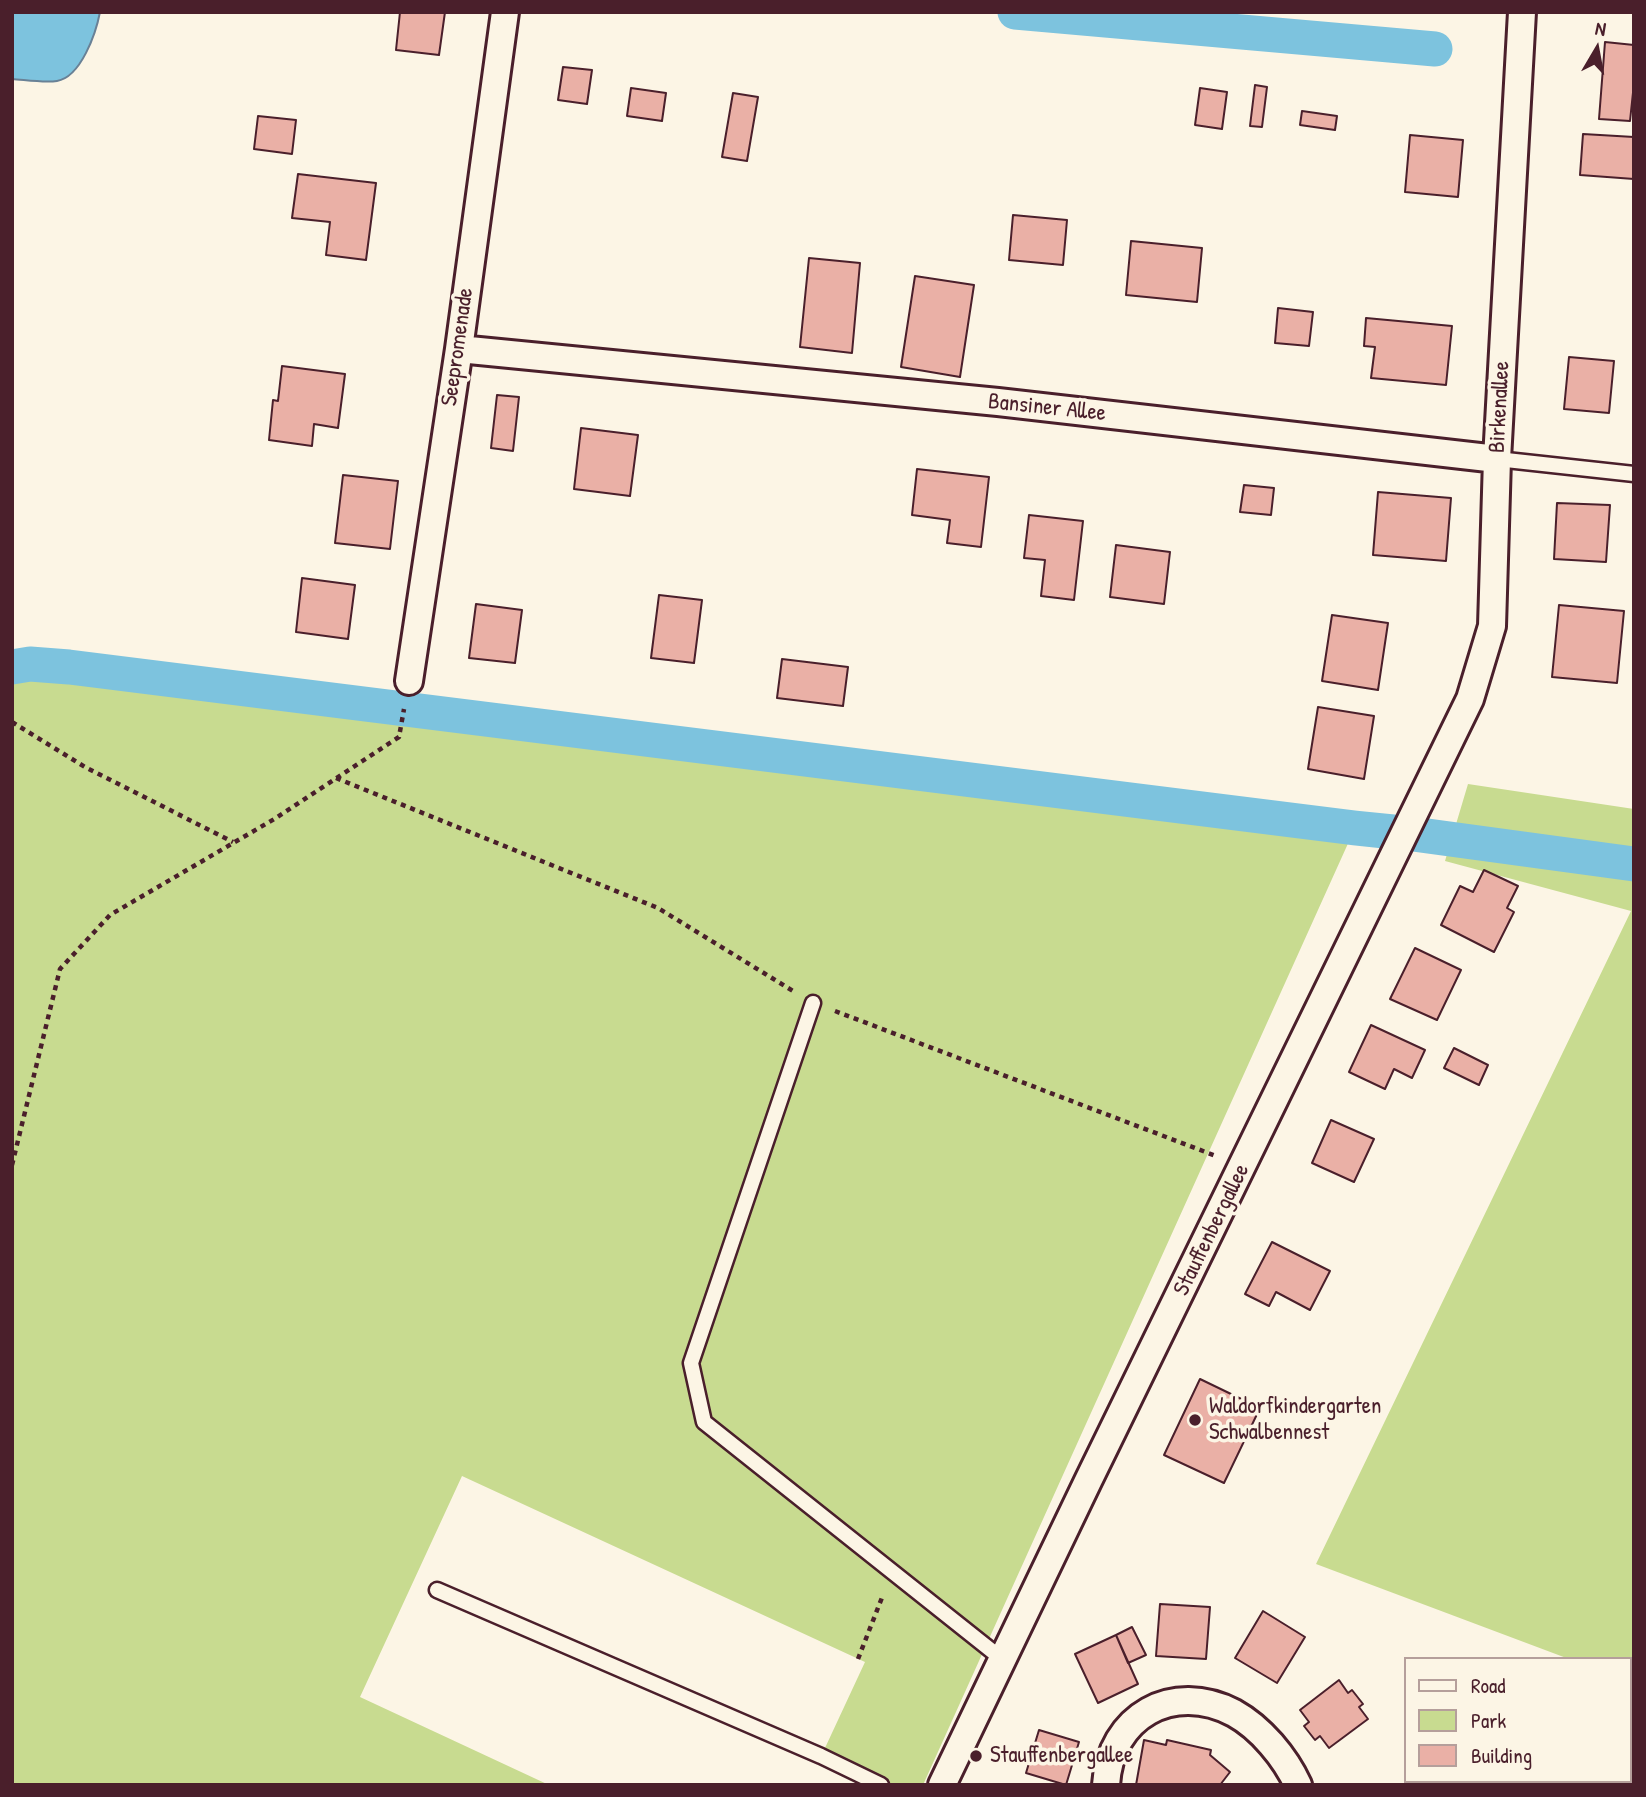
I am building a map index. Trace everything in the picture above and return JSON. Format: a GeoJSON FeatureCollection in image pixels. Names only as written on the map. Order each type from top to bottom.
{"type":"FeatureCollection","features":[{"type":"Feature","properties":{"kind":"street","name":"Seepromenade"},"geometry":{"type":"LineString","coordinates":[[409,681],[505,12]]}},
{"type":"Feature","properties":{"kind":"street","name":"Birkenallee"},"geometry":{"type":"LineString","coordinates":[[1426,788],[1470,699],[1492,625],[1497,459],[1522,12]]}},
{"type":"Feature","properties":{"kind":"street","name":"Bansiner Allee"},"geometry":{"type":"LineString","coordinates":[[458,349],[998,402],[1497,459]]}},
{"type":"Feature","properties":{"kind":"street","name":"Stauffenbergallee"},"geometry":{"type":"LineString","coordinates":[[942,1785],[1426,788]]}},
{"type":"Feature","properties":{"kind":"street"},"geometry":{"type":"LineString","coordinates":[[1106,1785],[1115,1746],[1129,1725],[1148,1709],[1178,1700],[1206,1703],[1235,1713],[1272,1743],[1298,1785]]}},
{"type":"Feature","properties":{"kind":"lane","name":"Bansiner Allee"},"geometry":{"type":"LineString","coordinates":[[1497,459],[1634,474]]}},
{"type":"Feature","properties":{"kind":"lane"},"geometry":{"type":"LineString","coordinates":[[813,1003],[691,1363],[704,1422],[1002,1660]]}},
{"type":"Feature","properties":{"kind":"lane"},"geometry":{"type":"LineString","coordinates":[[438,1590],[821,1756],[881,1785]]}},
{"type":"Feature","properties":{"kind":"path"},"geometry":{"type":"LineString","coordinates":[[12,722],[85,767],[234,843]]}},
{"type":"Feature","properties":{"kind":"path"},"geometry":{"type":"LineString","coordinates":[[12,1165],[60,969],[110,915],[234,843],[399,737]]}},
{"type":"Feature","properties":{"kind":"path"},"geometry":{"type":"LineString","coordinates":[[336,778],[659,908],[813,1003],[1243,1166]]}},
{"type":"Feature","properties":{"kind":"path"},"geometry":{"type":"LineString","coordinates":[[858,1659],[893,1572]]}},
{"type":"Feature","properties":{"kind":"green space"},"geometry":{"type":"Polygon","coordinates":[[[12,656],[69,667],[1355,828],[923,1785],[863,1785],[818,1763],[865,1662],[462,1476],[360,1697],[549,1785],[12,1785],[12,656]]]}},
{"type":"Feature","properties":{"kind":"green space"},"geometry":{"type":"Polygon","coordinates":[[[1468,784],[1634,809],[1634,1683],[1632,1657],[1564,1657],[1316,1564],[1631,911],[1445,861],[1468,784]]]}},
{"type":"Feature","properties":{"kind":"water"},"geometry":{"type":"Polygon","coordinates":[[[12,12],[100,12],[91,42],[80,63],[66,78],[46,82],[12,79],[12,12]]]}},
{"type":"Feature","properties":{"kind":"building"},"geometry":{"type":"Polygon","coordinates":[[[400,12],[445,12],[439,55],[396,50],[400,12]]]}},
{"type":"Feature","properties":{"kind":"building"},"geometry":{"type":"Polygon","coordinates":[[[1605,42],[1634,45],[1630,121],[1599,119],[1605,42]]]}},
{"type":"Feature","properties":{"kind":"building"},"geometry":{"type":"Polygon","coordinates":[[[563,67],[592,70],[587,104],[558,100],[563,67]]]}},
{"type":"Feature","properties":{"kind":"building"},"geometry":{"type":"Polygon","coordinates":[[[1255,85],[1267,87],[1262,127],[1250,126],[1255,85]]]}},
{"type":"Feature","properties":{"kind":"building"},"geometry":{"type":"Polygon","coordinates":[[[631,88],[666,93],[662,121],[627,116],[631,88]]]}},
{"type":"Feature","properties":{"kind":"building"},"geometry":{"type":"Polygon","coordinates":[[[1200,88],[1227,92],[1222,129],[1195,125],[1200,88]]]}},
{"type":"Feature","properties":{"kind":"building"},"geometry":{"type":"Polygon","coordinates":[[[733,93],[758,97],[747,161],[722,157],[733,93]]]}},
{"type":"Feature","properties":{"kind":"building"},"geometry":{"type":"Polygon","coordinates":[[[1302,111],[1337,116],[1335,130],[1300,125],[1302,111]]]}},
{"type":"Feature","properties":{"kind":"building"},"geometry":{"type":"Polygon","coordinates":[[[258,116],[296,120],[292,154],[254,149],[258,116]]]}},
{"type":"Feature","properties":{"kind":"building"},"geometry":{"type":"Polygon","coordinates":[[[1583,134],[1634,137],[1634,179],[1580,175],[1583,134]]]}},
{"type":"Feature","properties":{"kind":"building"},"geometry":{"type":"Polygon","coordinates":[[[1410,135],[1463,140],[1458,197],[1405,192],[1410,135]]]}},
{"type":"Feature","properties":{"kind":"building"},"geometry":{"type":"Polygon","coordinates":[[[298,174],[376,183],[366,260],[326,255],[330,222],[292,218],[298,174]]]}},
{"type":"Feature","properties":{"kind":"building"},"geometry":{"type":"Polygon","coordinates":[[[1013,215],[1067,220],[1063,265],[1009,260],[1013,215]]]}},
{"type":"Feature","properties":{"kind":"building"},"geometry":{"type":"Polygon","coordinates":[[[1131,241],[1202,248],[1197,302],[1126,295],[1131,241]]]}},
{"type":"Feature","properties":{"kind":"building"},"geometry":{"type":"Polygon","coordinates":[[[809,258],[860,263],[852,353],[800,347],[809,258]]]}},
{"type":"Feature","properties":{"kind":"building"},"geometry":{"type":"Polygon","coordinates":[[[915,276],[974,285],[960,377],[901,367],[915,276]]]}},
{"type":"Feature","properties":{"kind":"building"},"geometry":{"type":"Polygon","coordinates":[[[1278,308],[1313,312],[1309,346],[1275,343],[1278,308]]]}},
{"type":"Feature","properties":{"kind":"building"},"geometry":{"type":"Polygon","coordinates":[[[1366,318],[1452,326],[1446,385],[1371,378],[1375,347],[1364,346],[1366,318]]]}},
{"type":"Feature","properties":{"kind":"building"},"geometry":{"type":"Polygon","coordinates":[[[1569,357],[1614,361],[1609,413],[1564,409],[1569,357]]]}},
{"type":"Feature","properties":{"kind":"building"},"geometry":{"type":"Polygon","coordinates":[[[282,366],[345,374],[338,428],[314,424],[312,446],[269,440],[273,400],[278,401],[282,366]]]}},
{"type":"Feature","properties":{"kind":"building"},"geometry":{"type":"Polygon","coordinates":[[[497,395],[519,397],[513,451],[491,448],[497,395]]]}},
{"type":"Feature","properties":{"kind":"building"},"geometry":{"type":"Polygon","coordinates":[[[581,428],[638,435],[630,496],[574,489],[581,428]]]}},
{"type":"Feature","properties":{"kind":"building"},"geometry":{"type":"Polygon","coordinates":[[[917,469],[989,477],[981,547],[947,543],[950,520],[912,515],[917,469]]]}},
{"type":"Feature","properties":{"kind":"building"},"geometry":{"type":"Polygon","coordinates":[[[343,475],[398,481],[390,549],[335,543],[343,475]]]}},
{"type":"Feature","properties":{"kind":"building"},"geometry":{"type":"Polygon","coordinates":[[[1244,485],[1274,488],[1271,515],[1240,512],[1244,485]]]}},
{"type":"Feature","properties":{"kind":"building"},"geometry":{"type":"Polygon","coordinates":[[[1378,492],[1451,498],[1446,561],[1373,555],[1378,492]]]}},
{"type":"Feature","properties":{"kind":"building"},"geometry":{"type":"Polygon","coordinates":[[[1557,503],[1610,505],[1606,562],[1554,559],[1557,503]]]}},
{"type":"Feature","properties":{"kind":"building"},"geometry":{"type":"Polygon","coordinates":[[[1029,515],[1083,521],[1074,600],[1041,596],[1045,560],[1024,558],[1029,515]]]}},
{"type":"Feature","properties":{"kind":"building"},"geometry":{"type":"Polygon","coordinates":[[[1116,545],[1170,552],[1164,604],[1110,597],[1116,545]]]}},
{"type":"Feature","properties":{"kind":"building"},"geometry":{"type":"Polygon","coordinates":[[[302,578],[355,585],[348,639],[296,632],[302,578]]]}},
{"type":"Feature","properties":{"kind":"building"},"geometry":{"type":"Polygon","coordinates":[[[659,595],[702,600],[694,663],[651,658],[659,595]]]}},
{"type":"Feature","properties":{"kind":"building"},"geometry":{"type":"Polygon","coordinates":[[[476,604],[522,610],[515,663],[469,658],[476,604]]]}},
{"type":"Feature","properties":{"kind":"building"},"geometry":{"type":"Polygon","coordinates":[[[1559,605],[1624,611],[1617,683],[1552,677],[1559,605]]]}},
{"type":"Feature","properties":{"kind":"building"},"geometry":{"type":"Polygon","coordinates":[[[1332,615],[1388,623],[1378,690],[1322,681],[1332,615]]]}},
{"type":"Feature","properties":{"kind":"building"},"geometry":{"type":"Polygon","coordinates":[[[782,659],[848,667],[843,706],[777,698],[782,659]]]}},
{"type":"Feature","properties":{"kind":"building"},"geometry":{"type":"Polygon","coordinates":[[[1318,707],[1374,716],[1364,779],[1308,769],[1318,707]]]}},
{"type":"Feature","properties":{"kind":"building"},"geometry":{"type":"Polygon","coordinates":[[[1484,870],[1518,886],[1507,908],[1514,912],[1494,952],[1441,925],[1460,886],[1473,892],[1484,870]]]}},
{"type":"Feature","properties":{"kind":"building"},"geometry":{"type":"Polygon","coordinates":[[[1415,948],[1461,970],[1437,1020],[1390,999],[1415,948]]]}},
{"type":"Feature","properties":{"kind":"building"},"geometry":{"type":"Polygon","coordinates":[[[1371,1025],[1425,1050],[1412,1078],[1394,1069],[1385,1089],[1349,1072],[1371,1025]]]}},
{"type":"Feature","properties":{"kind":"building"},"geometry":{"type":"Polygon","coordinates":[[[1454,1048],[1488,1065],[1479,1085],[1444,1068],[1454,1048]]]}},
{"type":"Feature","properties":{"kind":"building"},"geometry":{"type":"Polygon","coordinates":[[[1331,1120],[1374,1139],[1354,1182],[1312,1163],[1331,1120]]]}},
{"type":"Feature","properties":{"kind":"building"},"geometry":{"type":"Polygon","coordinates":[[[1272,1242],[1330,1271],[1310,1310],[1276,1292],[1269,1306],[1245,1294],[1272,1242]]]}},
{"type":"Feature","properties":{"kind":"building"},"geometry":{"type":"Polygon","coordinates":[[[1200,1379],[1260,1408],[1224,1483],[1164,1455],[1200,1379]]]}},
{"type":"Feature","properties":{"kind":"building"},"geometry":{"type":"Polygon","coordinates":[[[1160,1604],[1210,1607],[1206,1659],[1156,1656],[1160,1604]]]}},
{"type":"Feature","properties":{"kind":"building"},"geometry":{"type":"Polygon","coordinates":[[[1263,1611],[1305,1637],[1277,1683],[1235,1658],[1263,1611]]]}},
{"type":"Feature","properties":{"kind":"building"},"geometry":{"type":"Polygon","coordinates":[[[1132,1627],[1146,1655],[1128,1663],[1116,1635],[1132,1627]]]}},
{"type":"Feature","properties":{"kind":"building"},"geometry":{"type":"Polygon","coordinates":[[[1116,1635],[1138,1684],[1098,1703],[1075,1654],[1116,1635]]]}},
{"type":"Feature","properties":{"kind":"building"},"geometry":{"type":"Polygon","coordinates":[[[1339,1680],[1348,1693],[1352,1690],[1363,1704],[1359,1707],[1368,1719],[1329,1748],[1320,1736],[1315,1740],[1304,1726],[1309,1722],[1300,1710],[1339,1680]]]}},
{"type":"Feature","properties":{"kind":"building"},"geometry":{"type":"Polygon","coordinates":[[[1039,1730],[1079,1742],[1066,1785],[1026,1773],[1039,1730]]]}},
{"type":"Feature","properties":{"kind":"building"},"geometry":{"type":"Polygon","coordinates":[[[1144,1740],[1166,1745],[1167,1740],[1211,1750],[1210,1755],[1230,1772],[1220,1785],[1136,1785],[1144,1740]]]}},
{"type":"Feature","properties":{"kind":"building"},"geometry":{"type":"Polygon","coordinates":[[[1564,1783],[1610,1783],[1610,1785],[1564,1783]]]}},
{"type":"Feature","properties":{"kind":"waterway"},"geometry":{"type":"LineString","coordinates":[[1015,12],[1435,49]]}},
{"type":"Feature","properties":{"kind":"waterway"},"geometry":{"type":"LineString","coordinates":[[12,667],[30,664],[69,667],[1413,834],[1634,864]]}},
{"type":"Feature","properties":{"kind":"place","name":"Waldorfkindergarten Schwalbennest"},"geometry":{"type":"Point","coordinates":[1195,1420]}},
{"type":"Feature","properties":{"kind":"place","name":"Stauffenbergallee"},"geometry":{"type":"Point","coordinates":[976,1756]}}]}
